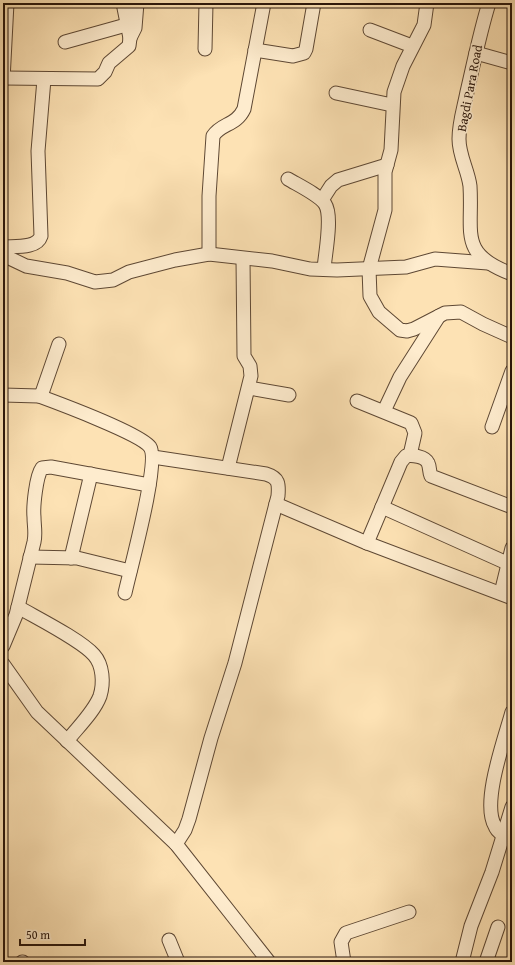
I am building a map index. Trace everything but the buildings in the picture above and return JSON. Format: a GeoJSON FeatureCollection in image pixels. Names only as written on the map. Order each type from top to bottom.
{"type":"FeatureCollection","features":[{"type":"Feature","properties":{"kind":"street"},"geometry":{"type":"LineString","coordinates":[[7,3],[3,72],[44,78],[98,79],[105,72],[109,63],[129,46],[123,3]]}},
{"type":"Feature","properties":{"kind":"street"},"geometry":{"type":"LineString","coordinates":[[65,42],[128,31],[135,28],[137,3]]}},
{"type":"Feature","properties":{"kind":"street"},"geometry":{"type":"LineString","coordinates":[[205,49],[206,3]]}},
{"type":"Feature","properties":{"kind":"street"},"geometry":{"type":"LineString","coordinates":[[209,254],[209,196],[213,136],[216,131],[241,116],[246,103],[264,3]]}},
{"type":"Feature","properties":{"kind":"street"},"geometry":{"type":"LineString","coordinates":[[255,50],[293,56],[304,54],[314,3]]}},
{"type":"Feature","properties":{"kind":"street"},"geometry":{"type":"LineString","coordinates":[[427,3],[424,25],[412,46],[398,78],[392,105],[391,150],[386,165],[385,210],[369,269],[370,296],[379,312],[400,330],[407,331],[439,316],[452,312],[461,312],[512,337]]}},
{"type":"Feature","properties":{"kind":"street","name":"Bagdi Para Road"},"geometry":{"type":"LineString","coordinates":[[488,263],[476,252],[471,242],[469,225],[470,186],[459,141],[459,124],[489,3]]}},
{"type":"Feature","properties":{"kind":"street"},"geometry":{"type":"LineString","coordinates":[[370,30],[412,46]]}},
{"type":"Feature","properties":{"kind":"street"},"geometry":{"type":"LineString","coordinates":[[476,53],[512,63]]}},
{"type":"Feature","properties":{"kind":"street"},"geometry":{"type":"LineString","coordinates":[[3,247],[34,244],[40,241],[38,151],[44,78]]}},
{"type":"Feature","properties":{"kind":"street"},"geometry":{"type":"LineString","coordinates":[[336,93],[392,105]]}},
{"type":"Feature","properties":{"kind":"street"},"geometry":{"type":"LineString","coordinates":[[322,200],[331,186],[338,180],[386,165]]}},
{"type":"Feature","properties":{"kind":"street"},"geometry":{"type":"LineString","coordinates":[[288,179],[322,200],[328,209],[324,269]]}},
{"type":"Feature","properties":{"kind":"street"},"geometry":{"type":"LineString","coordinates":[[3,255],[26,266],[67,273],[95,282],[113,280],[129,272],[175,260],[209,254],[243,259],[272,261],[324,269],[406,267],[435,259],[488,263],[512,274]]}},
{"type":"Feature","properties":{"kind":"street"},"geometry":{"type":"LineString","coordinates":[[228,468],[249,388],[251,371],[244,356],[243,259]]}},
{"type":"Feature","properties":{"kind":"street"},"geometry":{"type":"LineString","coordinates":[[384,411],[400,377],[439,316]]}},
{"type":"Feature","properties":{"kind":"street"},"geometry":{"type":"LineString","coordinates":[[39,396],[59,344]]}},
{"type":"Feature","properties":{"kind":"street"},"geometry":{"type":"LineString","coordinates":[[492,428],[512,371]]}},
{"type":"Feature","properties":{"kind":"street"},"geometry":{"type":"LineString","coordinates":[[249,388],[289,395]]}},
{"type":"Feature","properties":{"kind":"street"},"geometry":{"type":"LineString","coordinates":[[3,395],[39,396],[142,440],[148,445],[153,457],[149,485],[124,593]]}},
{"type":"Feature","properties":{"kind":"street"},"geometry":{"type":"LineString","coordinates":[[357,401],[406,419],[414,427],[415,439],[410,455]]}},
{"type":"Feature","properties":{"kind":"street"},"geometry":{"type":"LineString","coordinates":[[367,543],[401,462],[406,456],[410,455],[427,461],[431,476],[512,507]]}},
{"type":"Feature","properties":{"kind":"street"},"geometry":{"type":"LineString","coordinates":[[153,457],[273,476],[279,483],[276,504],[235,663],[211,738],[189,819],[185,830],[176,844]]}},
{"type":"Feature","properties":{"kind":"street"},"geometry":{"type":"LineString","coordinates":[[3,646],[12,627],[18,607],[36,533],[34,516],[35,502],[39,476],[42,468],[51,467],[149,485]]}},
{"type":"Feature","properties":{"kind":"street"},"geometry":{"type":"LineString","coordinates":[[71,558],[91,474]]}},
{"type":"Feature","properties":{"kind":"street"},"geometry":{"type":"LineString","coordinates":[[276,504],[367,543],[506,595],[512,548]]}},
{"type":"Feature","properties":{"kind":"street"},"geometry":{"type":"LineString","coordinates":[[382,507],[509,564]]}},
{"type":"Feature","properties":{"kind":"street"},"geometry":{"type":"LineString","coordinates":[[30,557],[71,558],[96,562],[130,571]]}},
{"type":"Feature","properties":{"kind":"street"},"geometry":{"type":"LineString","coordinates":[[18,607],[82,645],[93,654],[100,663],[102,676],[100,695],[95,705],[68,741]]}},
{"type":"Feature","properties":{"kind":"street"},"geometry":{"type":"LineString","coordinates":[[3,664],[37,712],[176,844],[269,962]]}},
{"type":"Feature","properties":{"kind":"street"},"geometry":{"type":"LineString","coordinates":[[503,835],[495,827],[492,821],[491,797],[493,780],[512,712]]}},
{"type":"Feature","properties":{"kind":"street"},"geometry":{"type":"LineString","coordinates":[[462,962],[471,926],[492,872],[512,807]]}},
{"type":"Feature","properties":{"kind":"street"},"geometry":{"type":"LineString","coordinates":[[344,962],[341,942],[346,933],[409,912]]}},
{"type":"Feature","properties":{"kind":"street"},"geometry":{"type":"LineString","coordinates":[[486,962],[498,927]]}},
{"type":"Feature","properties":{"kind":"street"},"geometry":{"type":"LineString","coordinates":[[169,940],[178,962]]}}]}
